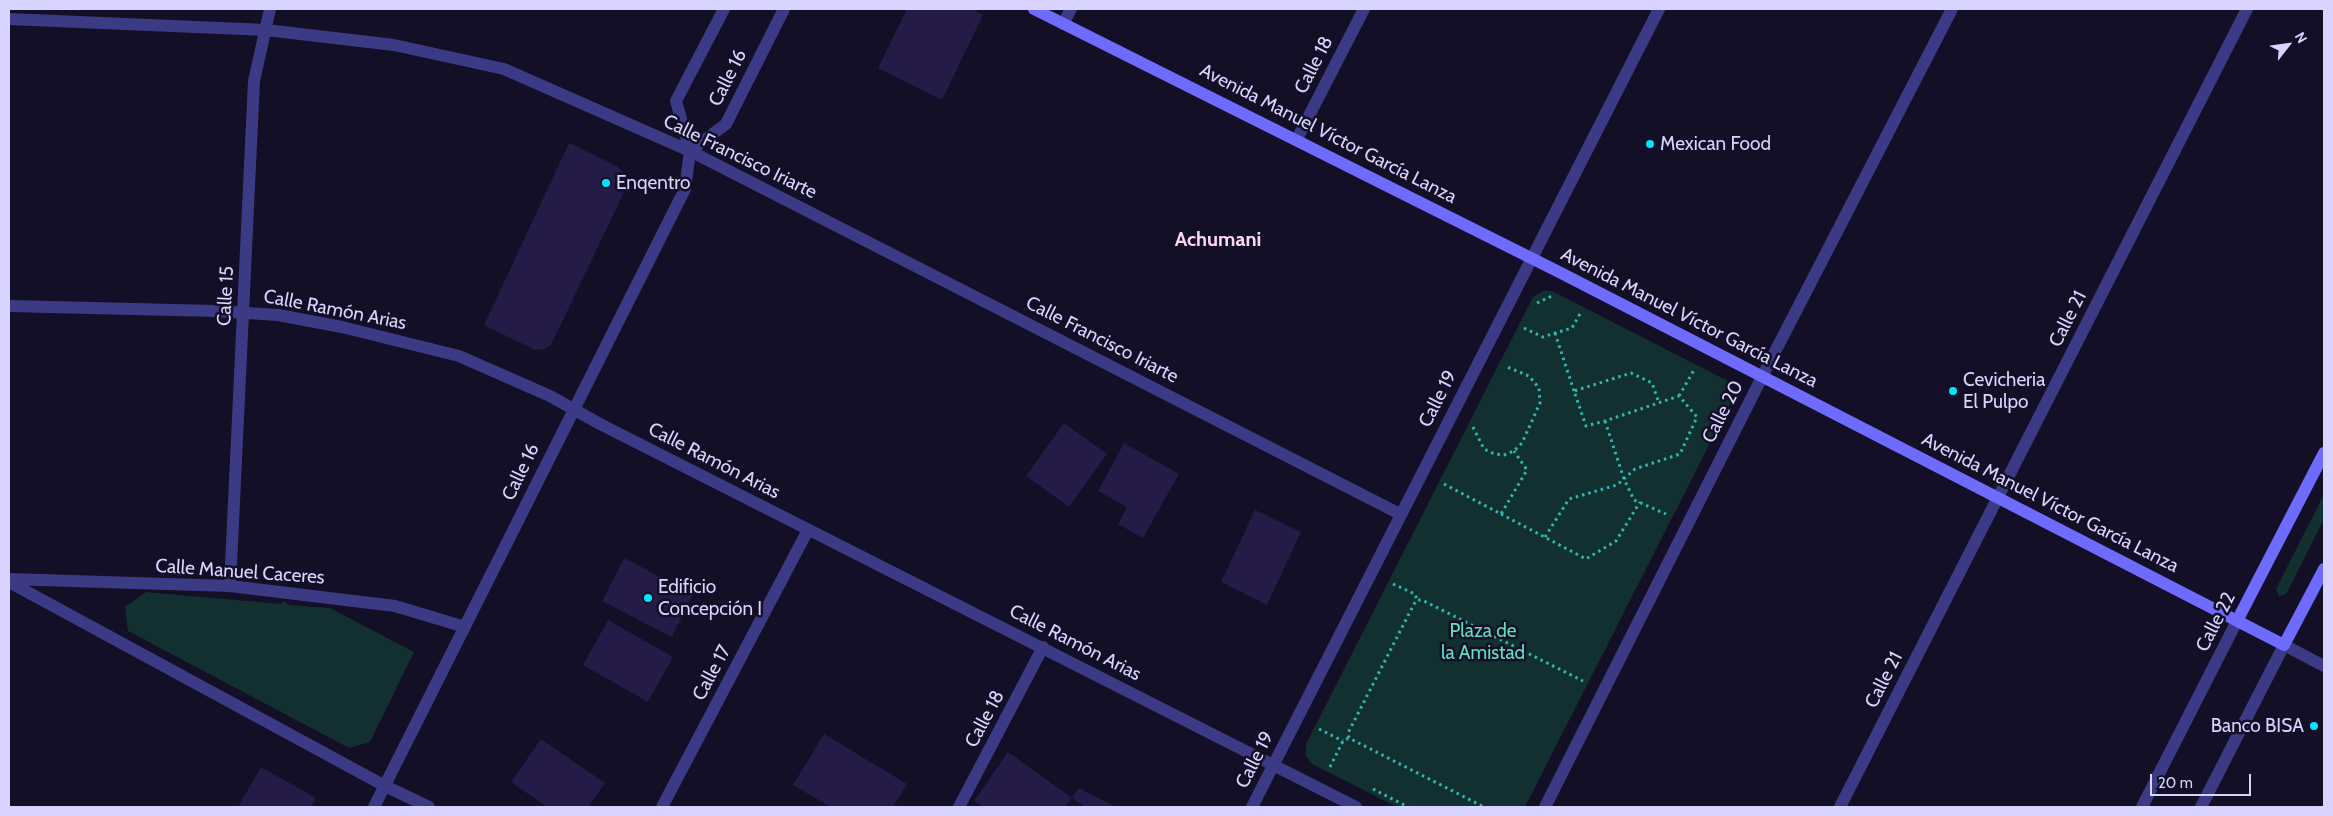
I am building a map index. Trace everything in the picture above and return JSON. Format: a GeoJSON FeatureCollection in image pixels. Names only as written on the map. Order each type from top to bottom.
{"type":"FeatureCollection","features":[{"type":"Feature","properties":{"kind":"main road","name":"Avenida Manuel Víctor García Lanza"},"geometry":{"type":"LineString","coordinates":[[1034,9],[1297,139],[2238,619],[2284,645]]}},
{"type":"Feature","properties":{"kind":"main road","name":"Calle 22"},"geometry":{"type":"LineString","coordinates":[[2238,619],[2324,453]]}},
{"type":"Feature","properties":{"kind":"main road"},"geometry":{"type":"LineString","coordinates":[[2284,645],[2324,569]]}},
{"type":"Feature","properties":{"kind":"street","name":"Calle 15"},"geometry":{"type":"LineString","coordinates":[[230,586],[254,81],[270,9]]}},
{"type":"Feature","properties":{"kind":"street","name":"Calle 16"},"geometry":{"type":"LineString","coordinates":[[374,807],[685,189],[690,151],[676,101],[724,9]]}},
{"type":"Feature","properties":{"kind":"street","name":"Calle 16"},"geometry":{"type":"LineString","coordinates":[[690,151],[726,124],[784,9]]}},
{"type":"Feature","properties":{"kind":"street"},"geometry":{"type":"LineString","coordinates":[[1064,24],[1071,9]]}},
{"type":"Feature","properties":{"kind":"street","name":"Calle 18"},"geometry":{"type":"LineString","coordinates":[[1297,139],[1364,9]]}},
{"type":"Feature","properties":{"kind":"street","name":"Calle 19"},"geometry":{"type":"LineString","coordinates":[[1252,807],[1530,258],[1659,9]]}},
{"type":"Feature","properties":{"kind":"street","name":"Calle 20"},"geometry":{"type":"LineString","coordinates":[[1544,807],[1762,377],[1952,9]]}},
{"type":"Feature","properties":{"kind":"street","name":"Calle 21"},"geometry":{"type":"LineString","coordinates":[[1840,807],[2247,9]]}},
{"type":"Feature","properties":{"kind":"street","name":"Calle Francisco Iriarte"},"geometry":{"type":"LineString","coordinates":[[9,19],[266,30],[394,45],[504,69],[690,151],[1400,514]]}},
{"type":"Feature","properties":{"kind":"street","name":"Calle Ramón Arias"},"geometry":{"type":"LineString","coordinates":[[9,306],[278,315],[342,326],[459,356],[550,396],[808,530],[1043,647],[1356,807]]}},
{"type":"Feature","properties":{"kind":"street","name":"Calle 17"},"geometry":{"type":"LineString","coordinates":[[662,807],[808,530]]}},
{"type":"Feature","properties":{"kind":"street"},"geometry":{"type":"LineString","coordinates":[[9,581],[385,786],[429,807]]}},
{"type":"Feature","properties":{"kind":"street","name":"Calle Manuel Caceres"},"geometry":{"type":"LineString","coordinates":[[9,581],[230,586],[395,606],[464,627]]}},
{"type":"Feature","properties":{"kind":"street","name":"Calle 22"},"geometry":{"type":"LineString","coordinates":[[2142,807],[2238,619]]}},
{"type":"Feature","properties":{"kind":"street"},"geometry":{"type":"LineString","coordinates":[[2200,807],[2284,645]]}},
{"type":"Feature","properties":{"kind":"street","name":"Avenida Manuel Víctor García Lanza"},"geometry":{"type":"LineString","coordinates":[[2284,645],[2324,666]]}},
{"type":"Feature","properties":{"kind":"street","name":"Calle 18"},"geometry":{"type":"LineString","coordinates":[[959,807],[1043,647]]}},
{"type":"Feature","properties":{"kind":"path"},"geometry":{"type":"LineString","coordinates":[[1533,310],[1538,302],[1552,296],[1559,300]]}},
{"type":"Feature","properties":{"kind":"path"},"geometry":{"type":"LineString","coordinates":[[1574,308],[1590,316]]}},
{"type":"Feature","properties":{"kind":"path"},"geometry":{"type":"LineString","coordinates":[[1524,328],[1543,337],[1572,328],[1581,312]]}},
{"type":"Feature","properties":{"kind":"path"},"geometry":{"type":"LineString","coordinates":[[1520,335],[1529,319]]}},
{"type":"Feature","properties":{"kind":"path"},"geometry":{"type":"LineString","coordinates":[[1556,333],[1586,426],[1679,396],[1694,370],[1685,366]]}},
{"type":"Feature","properties":{"kind":"path"},"geometry":{"type":"LineString","coordinates":[[1500,374],[1509,358]]}},
{"type":"Feature","properties":{"kind":"path"},"geometry":{"type":"LineString","coordinates":[[1473,428],[1484,448],[1495,454],[1504,455],[1514,451],[1522,443],[1540,403],[1539,388],[1529,376],[1505,366]]}},
{"type":"Feature","properties":{"kind":"path"},"geometry":{"type":"LineString","coordinates":[[1574,391],[1631,373],[1652,383],[1659,403]]}},
{"type":"Feature","properties":{"kind":"path"},"geometry":{"type":"LineString","coordinates":[[1545,537],[1570,499],[1617,485],[1635,469],[1680,454],[1698,417],[1679,396]]}},
{"type":"Feature","properties":{"kind":"path"},"geometry":{"type":"LineString","coordinates":[[1469,436],[1478,419]]}},
{"type":"Feature","properties":{"kind":"path"},"geometry":{"type":"LineString","coordinates":[[1605,421],[1624,478],[1634,500],[1667,514]]}},
{"type":"Feature","properties":{"kind":"path"},"geometry":{"type":"LineString","coordinates":[[1501,514],[1527,470],[1514,451]]}},
{"type":"Feature","properties":{"kind":"path"},"geometry":{"type":"LineString","coordinates":[[1440,492],[1448,476]]}},
{"type":"Feature","properties":{"kind":"path"},"geometry":{"type":"LineString","coordinates":[[1444,484],[1586,559],[1616,541],[1640,502]]}},
{"type":"Feature","properties":{"kind":"path"},"geometry":{"type":"LineString","coordinates":[[1388,592],[1397,576]]}},
{"type":"Feature","properties":{"kind":"path"},"geometry":{"type":"LineString","coordinates":[[1349,738],[1348,733],[1417,600],[1415,594],[1397,586]]}},
{"type":"Feature","properties":{"kind":"path"},"geometry":{"type":"LineString","coordinates":[[1417,600],[1422,600],[1583,681]]}},
{"type":"Feature","properties":{"kind":"path"},"geometry":{"type":"LineString","coordinates":[[1314,738],[1323,720]]}},
{"type":"Feature","properties":{"kind":"path"},"geometry":{"type":"LineString","coordinates":[[1318,729],[1343,741]]}},
{"type":"Feature","properties":{"kind":"path"},"geometry":{"type":"LineString","coordinates":[[1332,762],[1343,741],[1349,738]]}},
{"type":"Feature","properties":{"kind":"path"},"geometry":{"type":"LineString","coordinates":[[1349,738],[1482,806]]}},
{"type":"Feature","properties":{"kind":"path"},"geometry":{"type":"LineString","coordinates":[[1323,763],[1338,772]]}},
{"type":"Feature","properties":{"kind":"path"},"geometry":{"type":"LineString","coordinates":[[1365,785],[1408,807]]}},
{"type":"Feature","properties":{"kind":"green space","name":"Plaza de la Amistad"},"geometry":{"type":"Polygon","coordinates":[[[1543,291],[1552,291],[1728,381],[1733,388],[1734,396],[1525,807],[1397,807],[1312,764],[1306,756],[1306,744],[1533,297],[1543,291]]]}},
{"type":"Feature","properties":{"kind":"green space"},"geometry":{"type":"Polygon","coordinates":[[[2324,494],[2324,519],[2286,594],[2279,596],[2276,589],[2324,494]]]}},
{"type":"Feature","properties":{"kind":"green space"},"geometry":{"type":"Polygon","coordinates":[[[146,592],[281,604],[283,601],[290,605],[330,608],[414,652],[370,742],[349,748],[128,631],[125,607],[146,592]]]}},
{"type":"Feature","properties":{"kind":"building"},"geometry":{"type":"Polygon","coordinates":[[[907,9],[972,9],[983,15],[942,100],[878,68],[907,9]]]}},
{"type":"Feature","properties":{"kind":"building"},"geometry":{"type":"Polygon","coordinates":[[[569,143],[617,166],[625,174],[628,184],[551,345],[544,349],[535,350],[484,325],[569,143]]]}},
{"type":"Feature","properties":{"kind":"building"},"geometry":{"type":"Polygon","coordinates":[[[1064,423],[1107,454],[1069,507],[1026,476],[1064,423]]]}},
{"type":"Feature","properties":{"kind":"building"},"geometry":{"type":"Polygon","coordinates":[[[1124,443],[1179,474],[1143,538],[1118,524],[1127,507],[1098,491],[1124,443]]]}},
{"type":"Feature","properties":{"kind":"building"},"geometry":{"type":"Polygon","coordinates":[[[1255,510],[1301,532],[1267,605],[1221,582],[1255,510]]]}},
{"type":"Feature","properties":{"kind":"building","name":"Edificio Concepción I"},"geometry":{"type":"Polygon","coordinates":[[[624,558],[693,594],[672,637],[602,601],[624,558]]]}},
{"type":"Feature","properties":{"kind":"building"},"geometry":{"type":"Polygon","coordinates":[[[608,620],[673,657],[648,702],[583,665],[608,620]]]}},
{"type":"Feature","properties":{"kind":"building"},"geometry":{"type":"Polygon","coordinates":[[[824,734],[907,784],[893,807],[831,807],[793,785],[824,734]]]}},
{"type":"Feature","properties":{"kind":"building"},"geometry":{"type":"Polygon","coordinates":[[[541,739],[605,783],[588,807],[547,807],[511,782],[541,739]]]}},
{"type":"Feature","properties":{"kind":"building"},"geometry":{"type":"Polygon","coordinates":[[[1008,752],[1072,798],[1065,807],[983,807],[974,801],[1008,752]]]}},
{"type":"Feature","properties":{"kind":"building"},"geometry":{"type":"Polygon","coordinates":[[[261,767],[316,798],[311,807],[238,807],[261,767]]]}},
{"type":"Feature","properties":{"kind":"building"},"geometry":{"type":"Polygon","coordinates":[[[1079,788],[1116,807],[1085,807],[1072,798],[1079,788]]]}},
{"type":"Feature","properties":{"kind":"place","name":"Mexican Food"},"geometry":{"type":"Point","coordinates":[1650,144]}},
{"type":"Feature","properties":{"kind":"place","name":"Enqentro"},"geometry":{"type":"Point","coordinates":[606,183]}},
{"type":"Feature","properties":{"kind":"place","name":"Cevicheria El Pulpo"},"geometry":{"type":"Point","coordinates":[1953,391]}},
{"type":"Feature","properties":{"kind":"place","name":"Edificio Concepción I"},"geometry":{"type":"Point","coordinates":[648,598]}},
{"type":"Feature","properties":{"kind":"place","name":"Banco BISA"},"geometry":{"type":"Point","coordinates":[2314,726]}},
{"type":"Feature","properties":{"kind":"district","name":"Achumani"},"geometry":{"type":"Point","coordinates":[1218,240]}}]}
